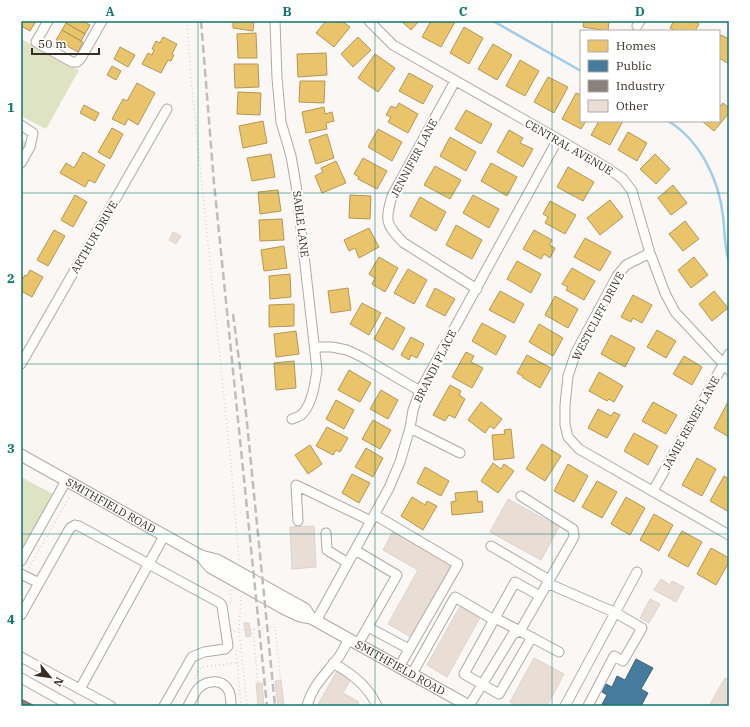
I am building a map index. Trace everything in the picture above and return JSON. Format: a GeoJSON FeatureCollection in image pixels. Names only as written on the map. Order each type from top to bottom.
{"type":"FeatureCollection","features":[{"type":"Feature","properties":{"kind":"main road","name":"SMITHFIELD ROAD"},"geometry":{"type":"LineString","coordinates":[[21,455],[201,556],[217,560],[232,568],[305,609],[313,619],[469,706]]}},
{"type":"Feature","properties":{"kind":"street"},"geometry":{"type":"LineString","coordinates":[[48,21],[36,42],[72,62],[77,62],[81,58],[102,21]]}},
{"type":"Feature","properties":{"kind":"street","name":"SABLE LANE"},"geometry":{"type":"LineString","coordinates":[[275,21],[277,78],[281,122],[291,156],[296,185],[316,347],[317,370],[314,388],[302,414],[292,419]]}},
{"type":"Feature","properties":{"kind":"street","name":"CENTRAL AVENUE"},"geometry":{"type":"LineString","coordinates":[[368,21],[393,45],[455,82],[558,139],[623,178],[632,191],[650,253],[665,294],[675,312],[726,367]]}},
{"type":"Feature","properties":{"kind":"street","name":"JENNIFER LANE"},"geometry":{"type":"LineString","coordinates":[[455,82],[392,196],[387,223],[394,234],[404,243],[477,288]]}},
{"type":"Feature","properties":{"kind":"street","name":"ARTHUR DRIVE"},"geometry":{"type":"LineString","coordinates":[[21,364],[166,109]]}},
{"type":"Feature","properties":{"kind":"street"},"geometry":{"type":"LineString","coordinates":[[21,125],[28,128],[33,133],[30,147],[21,163]]}},
{"type":"Feature","properties":{"kind":"street","name":"BRANDI PLACE"},"geometry":{"type":"LineString","coordinates":[[313,619],[348,563],[389,488],[400,462],[410,428],[413,410],[420,391],[558,139]]}},
{"type":"Feature","properties":{"kind":"street","name":"WESTCLIFF DRIVE"},"geometry":{"type":"LineString","coordinates":[[650,253],[626,265],[617,276],[576,352],[568,376],[565,405],[565,425],[568,437],[579,449],[729,535]]}},
{"type":"Feature","properties":{"kind":"street"},"geometry":{"type":"LineString","coordinates":[[316,347],[332,347],[347,350],[362,357],[420,391]]}},
{"type":"Feature","properties":{"kind":"street","name":"JAMIE RENEE LANE"},"geometry":{"type":"LineString","coordinates":[[653,491],[726,367],[729,354]]}},
{"type":"Feature","properties":{"kind":"street"},"geometry":{"type":"LineString","coordinates":[[410,428],[460,453]]}},
{"type":"Feature","properties":{"kind":"street"},"geometry":{"type":"LineString","coordinates":[[21,561],[66,481]]}},
{"type":"Feature","properties":{"kind":"street"},"geometry":{"type":"LineString","coordinates":[[298,521],[296,485],[373,518],[458,564],[399,667]]}},
{"type":"Feature","properties":{"kind":"street"},"geometry":{"type":"LineString","coordinates":[[469,706],[512,634],[520,631],[574,537],[573,529],[521,496]]}},
{"type":"Feature","properties":{"kind":"street"},"geometry":{"type":"LineString","coordinates":[[21,615],[70,528],[75,525],[220,603],[222,606],[228,646],[225,650],[204,652],[192,657],[164,706]]}},
{"type":"Feature","properties":{"kind":"street"},"geometry":{"type":"LineString","coordinates":[[326,533],[327,550],[348,563]]}},
{"type":"Feature","properties":{"kind":"street"},"geometry":{"type":"LineString","coordinates":[[80,689],[164,536]]}},
{"type":"Feature","properties":{"kind":"street"},"geometry":{"type":"LineString","coordinates":[[491,546],[548,581],[616,613],[642,628],[623,661],[614,656],[588,706]]}},
{"type":"Feature","properties":{"kind":"street"},"geometry":{"type":"LineString","coordinates":[[307,706],[310,695],[323,675],[368,627],[397,574],[355,550]]}},
{"type":"Feature","properties":{"kind":"street"},"geometry":{"type":"LineString","coordinates":[[565,706],[638,572]]}},
{"type":"Feature","properties":{"kind":"street"},"geometry":{"type":"LineString","coordinates":[[23,575],[39,583]]}},
{"type":"Feature","properties":{"kind":"street"},"geometry":{"type":"LineString","coordinates":[[532,637],[499,694],[464,674],[516,582],[540,596]]}},
{"type":"Feature","properties":{"kind":"street"},"geometry":{"type":"LineString","coordinates":[[412,674],[455,597],[494,619],[559,652]]}},
{"type":"Feature","properties":{"kind":"street"},"geometry":{"type":"LineString","coordinates":[[368,627],[409,649]]}},
{"type":"Feature","properties":{"kind":"street"},"geometry":{"type":"LineString","coordinates":[[21,657],[110,706]]}},
{"type":"Feature","properties":{"kind":"street"},"geometry":{"type":"LineString","coordinates":[[333,663],[355,677],[374,698],[377,706]]}},
{"type":"Feature","properties":{"kind":"street"},"geometry":{"type":"LineString","coordinates":[[21,678],[71,706]]}},
{"type":"Feature","properties":{"kind":"street"},"geometry":{"type":"LineString","coordinates":[[188,706],[198,690],[204,684],[211,681],[220,683],[226,687],[230,693],[231,706]]}},
{"type":"Feature","properties":{"kind":"path"},"geometry":{"type":"LineString","coordinates":[[187,21],[191,78],[231,465],[239,561]]}},
{"type":"Feature","properties":{"kind":"path"},"geometry":{"type":"LineString","coordinates":[[23,575],[69,497]]}},
{"type":"Feature","properties":{"kind":"path"},"geometry":{"type":"LineString","coordinates":[[242,594],[240,631],[247,706]]}},
{"type":"Feature","properties":{"kind":"path"},"geometry":{"type":"LineString","coordinates":[[226,631],[275,627],[282,706]]}},
{"type":"Feature","properties":{"kind":"path"},"geometry":{"type":"LineString","coordinates":[[253,629],[260,706]]}},
{"type":"Feature","properties":{"kind":"green space"},"geometry":{"type":"Polygon","coordinates":[[[21,39],[79,70],[46,129],[21,116],[21,39]]]}},
{"type":"Feature","properties":{"kind":"green space"},"geometry":{"type":"Polygon","coordinates":[[[21,477],[53,494],[21,551],[21,477]]]}},
{"type":"Feature","properties":{"kind":"building: Homes"},"geometry":{"type":"Polygon","coordinates":[[[23,21],[36,21],[30,31],[21,26],[23,21]]]}},
{"type":"Feature","properties":{"kind":"building: Homes"},"geometry":{"type":"Polygon","coordinates":[[[67,21],[82,21],[90,25],[85,34],[66,23],[67,21]]]}},
{"type":"Feature","properties":{"kind":"building: Homes"},"geometry":{"type":"Polygon","coordinates":[[[233,21],[254,21],[253,31],[233,28],[233,21]]]}},
{"type":"Feature","properties":{"kind":"building: Homes"},"geometry":{"type":"Polygon","coordinates":[[[326,21],[342,21],[350,27],[334,47],[316,33],[326,21]]]}},
{"type":"Feature","properties":{"kind":"building: Homes"},"geometry":{"type":"Polygon","coordinates":[[[401,21],[419,21],[411,30],[401,21]]]}},
{"type":"Feature","properties":{"kind":"building: Homes"},"geometry":{"type":"Polygon","coordinates":[[[431,21],[455,22],[441,47],[422,37],[431,21]]]}},
{"type":"Feature","properties":{"kind":"building: Homes"},"geometry":{"type":"Polygon","coordinates":[[[584,21],[609,21],[608,30],[583,27],[584,21]]]}},
{"type":"Feature","properties":{"kind":"building: Homes"},"geometry":{"type":"Polygon","coordinates":[[[674,21],[694,21],[699,24],[696,30],[674,30],[670,28],[674,21]]]}},
{"type":"Feature","properties":{"kind":"building: Homes"},"geometry":{"type":"Polygon","coordinates":[[[66,23],[85,34],[81,41],[62,30],[66,23]]]}},
{"type":"Feature","properties":{"kind":"building: Homes"},"geometry":{"type":"Polygon","coordinates":[[[464,27],[483,38],[469,64],[450,53],[464,27]]]}},
{"type":"Feature","properties":{"kind":"building: Homes"},"geometry":{"type":"Polygon","coordinates":[[[62,30],[83,42],[78,52],[56,40],[62,30]]]}},
{"type":"Feature","properties":{"kind":"building: Homes"},"geometry":{"type":"Polygon","coordinates":[[[256,33],[257,58],[238,58],[237,34],[256,33]]]}},
{"type":"Feature","properties":{"kind":"building: Homes"},"geometry":{"type":"Polygon","coordinates":[[[721,35],[729,39],[729,64],[720,59],[721,35]]]}},
{"type":"Feature","properties":{"kind":"building: Homes"},"geometry":{"type":"Polygon","coordinates":[[[163,37],[177,44],[172,54],[174,55],[171,61],[168,60],[161,73],[142,64],[148,53],[152,55],[154,50],[152,49],[156,41],[160,43],[163,37]]]}},
{"type":"Feature","properties":{"kind":"building: Homes"},"geometry":{"type":"Polygon","coordinates":[[[358,37],[371,50],[353,67],[341,54],[358,37]]]}},
{"type":"Feature","properties":{"kind":"building: Homes"},"geometry":{"type":"Polygon","coordinates":[[[493,44],[512,55],[497,80],[478,69],[493,44]]]}},
{"type":"Feature","properties":{"kind":"building: Homes"},"geometry":{"type":"Polygon","coordinates":[[[120,47],[135,55],[128,67],[114,59],[120,47]]]}},
{"type":"Feature","properties":{"kind":"building: Homes"},"geometry":{"type":"Polygon","coordinates":[[[326,53],[327,75],[298,77],[297,54],[326,53]]]}},
{"type":"Feature","properties":{"kind":"building: Homes"},"geometry":{"type":"Polygon","coordinates":[[[375,54],[395,68],[378,92],[358,78],[375,54]]]}},
{"type":"Feature","properties":{"kind":"building: Homes"},"geometry":{"type":"Polygon","coordinates":[[[520,60],[539,71],[525,96],[506,86],[520,60]]]}},
{"type":"Feature","properties":{"kind":"building: Homes"},"geometry":{"type":"Polygon","coordinates":[[[234,64],[258,64],[259,87],[235,88],[234,64]]]}},
{"type":"Feature","properties":{"kind":"building: Homes"},"geometry":{"type":"Polygon","coordinates":[[[112,66],[121,71],[116,80],[107,75],[112,66]]]}},
{"type":"Feature","properties":{"kind":"building: Homes"},"geometry":{"type":"Polygon","coordinates":[[[409,73],[433,86],[423,104],[399,91],[409,73]]]}},
{"type":"Feature","properties":{"kind":"building: Homes"},"geometry":{"type":"Polygon","coordinates":[[[548,77],[568,87],[554,113],[534,102],[548,77]]]}},
{"type":"Feature","properties":{"kind":"building: Homes"},"geometry":{"type":"Polygon","coordinates":[[[300,81],[325,81],[324,103],[299,102],[300,81]]]}},
{"type":"Feature","properties":{"kind":"building: Homes"},"geometry":{"type":"Polygon","coordinates":[[[137,83],[155,93],[138,125],[128,119],[125,125],[112,119],[123,99],[127,101],[137,83]]]}},
{"type":"Feature","properties":{"kind":"building: Homes"},"geometry":{"type":"Polygon","coordinates":[[[238,92],[261,93],[260,115],[237,114],[238,92]]]}},
{"type":"Feature","properties":{"kind":"building: Homes"},"geometry":{"type":"Polygon","coordinates":[[[576,93],[580,95],[580,122],[585,122],[581,129],[562,119],[576,93]]]}},
{"type":"Feature","properties":{"kind":"building: Homes"},"geometry":{"type":"Polygon","coordinates":[[[399,103],[418,114],[408,133],[388,122],[391,117],[386,115],[391,106],[396,108],[399,103]]]}},
{"type":"Feature","properties":{"kind":"building: Homes"},"geometry":{"type":"Polygon","coordinates":[[[723,103],[729,108],[729,113],[714,131],[703,122],[720,122],[720,105],[721,106],[723,103]]]}},
{"type":"Feature","properties":{"kind":"building: Homes"},"geometry":{"type":"Polygon","coordinates":[[[84,105],[99,113],[95,121],[80,113],[84,105]]]}},
{"type":"Feature","properties":{"kind":"building: Homes"},"geometry":{"type":"Polygon","coordinates":[[[324,107],[325,114],[332,112],[334,121],[326,123],[327,129],[306,133],[302,112],[324,107]]]}},
{"type":"Feature","properties":{"kind":"building: Homes"},"geometry":{"type":"Polygon","coordinates":[[[466,110],[492,124],[481,144],[455,129],[466,110]]]}},
{"type":"Feature","properties":{"kind":"building: Homes"},"geometry":{"type":"Polygon","coordinates":[[[263,121],[267,143],[243,148],[239,126],[263,121]]]}},
{"type":"Feature","properties":{"kind":"building: Homes"},"geometry":{"type":"Polygon","coordinates":[[[598,122],[622,122],[610,145],[591,135],[598,122]]]}},
{"type":"Feature","properties":{"kind":"building: Homes"},"geometry":{"type":"Polygon","coordinates":[[[112,128],[123,134],[110,159],[98,152],[112,128]]]}},
{"type":"Feature","properties":{"kind":"building: Homes"},"geometry":{"type":"Polygon","coordinates":[[[378,129],[402,142],[392,161],[368,147],[378,129]]]}},
{"type":"Feature","properties":{"kind":"building: Homes"},"geometry":{"type":"Polygon","coordinates":[[[509,130],[523,138],[520,143],[533,149],[523,167],[497,152],[509,130]]]}},
{"type":"Feature","properties":{"kind":"building: Homes"},"geometry":{"type":"Polygon","coordinates":[[[628,132],[647,143],[637,161],[618,150],[628,132]]]}},
{"type":"Feature","properties":{"kind":"building: Homes"},"geometry":{"type":"Polygon","coordinates":[[[327,134],[334,158],[316,164],[309,140],[327,134]]]}},
{"type":"Feature","properties":{"kind":"building: Homes"},"geometry":{"type":"Polygon","coordinates":[[[450,137],[476,152],[466,171],[440,156],[450,137]]]}},
{"type":"Feature","properties":{"kind":"building: Homes"},"geometry":{"type":"Polygon","coordinates":[[[83,152],[105,165],[95,183],[89,180],[85,187],[60,173],[66,163],[74,168],[83,152]]]}},
{"type":"Feature","properties":{"kind":"building: Homes"},"geometry":{"type":"Polygon","coordinates":[[[271,154],[275,177],[252,181],[247,158],[271,154]]]}},
{"type":"Feature","properties":{"kind":"building: Homes"},"geometry":{"type":"Polygon","coordinates":[[[655,154],[670,169],[656,184],[640,169],[655,154]]]}},
{"type":"Feature","properties":{"kind":"building: Homes"},"geometry":{"type":"Polygon","coordinates":[[[363,158],[387,171],[377,189],[358,179],[359,177],[354,174],[363,158]]]}},
{"type":"Feature","properties":{"kind":"building: Homes"},"geometry":{"type":"Polygon","coordinates":[[[336,161],[346,183],[322,193],[315,176],[323,172],[321,168],[336,161]]]}},
{"type":"Feature","properties":{"kind":"building: Homes"},"geometry":{"type":"Polygon","coordinates":[[[491,163],[517,177],[507,196],[481,181],[491,163]]]}},
{"type":"Feature","properties":{"kind":"building: Homes"},"geometry":{"type":"Polygon","coordinates":[[[435,166],[461,180],[450,199],[424,185],[435,166]]]}},
{"type":"Feature","properties":{"kind":"building: Homes"},"geometry":{"type":"Polygon","coordinates":[[[568,167],[594,182],[583,201],[557,187],[568,167]]]}},
{"type":"Feature","properties":{"kind":"building: Homes"},"geometry":{"type":"Polygon","coordinates":[[[673,185],[687,203],[671,215],[658,198],[673,185]]]}},
{"type":"Feature","properties":{"kind":"building: Homes"},"geometry":{"type":"Polygon","coordinates":[[[278,190],[281,211],[260,214],[258,192],[278,190]]]}},
{"type":"Feature","properties":{"kind":"building: Homes"},"geometry":{"type":"Polygon","coordinates":[[[75,195],[87,202],[73,227],[61,220],[75,195]]]}},
{"type":"Feature","properties":{"kind":"building: Homes"},"geometry":{"type":"Polygon","coordinates":[[[350,195],[371,196],[370,219],[349,218],[350,195]]]}},
{"type":"Feature","properties":{"kind":"building: Homes"},"geometry":{"type":"Polygon","coordinates":[[[473,195],[499,209],[489,228],[463,213],[473,195]]]}},
{"type":"Feature","properties":{"kind":"building: Homes"},"geometry":{"type":"Polygon","coordinates":[[[420,197],[446,212],[436,231],[410,216],[420,197]]]}},
{"type":"Feature","properties":{"kind":"building: Homes"},"geometry":{"type":"Polygon","coordinates":[[[610,200],[623,217],[600,235],[587,218],[610,200]]]}},
{"type":"Feature","properties":{"kind":"building: Homes"},"geometry":{"type":"Polygon","coordinates":[[[550,201],[576,215],[565,234],[545,223],[548,217],[543,214],[550,201]]]}},
{"type":"Feature","properties":{"kind":"building: Homes"},"geometry":{"type":"Polygon","coordinates":[[[282,219],[284,240],[260,241],[259,220],[282,219]]]}},
{"type":"Feature","properties":{"kind":"building: Homes"},"geometry":{"type":"Polygon","coordinates":[[[685,221],[699,239],[683,251],[669,234],[685,221]]]}},
{"type":"Feature","properties":{"kind":"building: Homes"},"geometry":{"type":"Polygon","coordinates":[[[456,225],[482,240],[472,259],[446,245],[456,225]]]}},
{"type":"Feature","properties":{"kind":"building: Homes"},"geometry":{"type":"Polygon","coordinates":[[[369,228],[379,247],[359,258],[355,248],[349,251],[344,240],[369,228]]]}},
{"type":"Feature","properties":{"kind":"building: Homes"},"geometry":{"type":"Polygon","coordinates":[[[54,230],[65,236],[48,266],[37,260],[54,230]]]}},
{"type":"Feature","properties":{"kind":"building: Homes"},"geometry":{"type":"Polygon","coordinates":[[[534,230],[552,240],[549,245],[555,248],[550,258],[544,254],[541,259],[523,249],[534,230]]]}},
{"type":"Feature","properties":{"kind":"building: Homes"},"geometry":{"type":"Polygon","coordinates":[[[585,238],[611,252],[600,271],[574,257],[585,238]]]}},
{"type":"Feature","properties":{"kind":"building: Homes"},"geometry":{"type":"Polygon","coordinates":[[[284,246],[287,268],[264,271],[261,250],[284,246]]]}},
{"type":"Feature","properties":{"kind":"building: Homes"},"geometry":{"type":"Polygon","coordinates":[[[379,257],[398,268],[385,292],[372,284],[375,278],[369,274],[379,257]]]}},
{"type":"Feature","properties":{"kind":"building: Homes"},"geometry":{"type":"Polygon","coordinates":[[[694,257],[708,275],[691,288],[678,270],[694,257]]]}},
{"type":"Feature","properties":{"kind":"building: Homes"},"geometry":{"type":"Polygon","coordinates":[[[517,261],[541,274],[531,293],[507,279],[517,261]]]}},
{"type":"Feature","properties":{"kind":"building: Homes"},"geometry":{"type":"Polygon","coordinates":[[[572,268],[595,281],[584,300],[566,290],[568,287],[562,284],[572,268]]]}},
{"type":"Feature","properties":{"kind":"building: Homes"},"geometry":{"type":"Polygon","coordinates":[[[408,269],[427,280],[414,304],[394,293],[408,269]]]}},
{"type":"Feature","properties":{"kind":"building: Homes"},"geometry":{"type":"Polygon","coordinates":[[[30,270],[43,277],[32,297],[21,291],[21,281],[25,275],[27,276],[30,270]]]}},
{"type":"Feature","properties":{"kind":"building: Homes"},"geometry":{"type":"Polygon","coordinates":[[[290,274],[291,297],[270,299],[269,276],[290,274]]]}},
{"type":"Feature","properties":{"kind":"building: Homes"},"geometry":{"type":"Polygon","coordinates":[[[348,288],[351,310],[331,313],[328,291],[348,288]]]}},
{"type":"Feature","properties":{"kind":"building: Homes"},"geometry":{"type":"Polygon","coordinates":[[[435,288],[455,299],[445,316],[426,306],[435,288]]]}},
{"type":"Feature","properties":{"kind":"building: Homes"},"geometry":{"type":"Polygon","coordinates":[[[500,291],[524,304],[514,323],[489,310],[500,291]]]}},
{"type":"Feature","properties":{"kind":"building: Homes"},"geometry":{"type":"Polygon","coordinates":[[[714,291],[728,308],[712,321],[699,304],[714,291]]]}},
{"type":"Feature","properties":{"kind":"building: Homes"},"geometry":{"type":"Polygon","coordinates":[[[633,295],[652,305],[642,323],[633,318],[631,322],[621,317],[633,295]]]}},
{"type":"Feature","properties":{"kind":"building: Homes"},"geometry":{"type":"Polygon","coordinates":[[[555,296],[578,309],[568,328],[545,315],[555,296]]]}},
{"type":"Feature","properties":{"kind":"building: Homes"},"geometry":{"type":"Polygon","coordinates":[[[362,303],[381,313],[369,335],[350,324],[362,303]]]}},
{"type":"Feature","properties":{"kind":"building: Homes"},"geometry":{"type":"Polygon","coordinates":[[[294,304],[294,326],[269,327],[269,305],[294,304]]]}},
{"type":"Feature","properties":{"kind":"building: Homes"},"geometry":{"type":"Polygon","coordinates":[[[386,317],[405,328],[393,350],[374,339],[386,317]]]}},
{"type":"Feature","properties":{"kind":"building: Homes"},"geometry":{"type":"Polygon","coordinates":[[[482,323],[506,336],[496,355],[472,341],[482,323]]]}},
{"type":"Feature","properties":{"kind":"building: Homes"},"geometry":{"type":"Polygon","coordinates":[[[539,324],[563,338],[553,356],[529,342],[539,324]]]}},
{"type":"Feature","properties":{"kind":"building: Homes"},"geometry":{"type":"Polygon","coordinates":[[[657,330],[676,341],[666,358],[647,347],[657,330]]]}},
{"type":"Feature","properties":{"kind":"building: Homes"},"geometry":{"type":"Polygon","coordinates":[[[296,331],[299,354],[276,357],[274,334],[296,331]]]}},
{"type":"Feature","properties":{"kind":"building: Homes"},"geometry":{"type":"Polygon","coordinates":[[[611,335],[635,348],[625,367],[601,354],[611,335]]]}},
{"type":"Feature","properties":{"kind":"building: Homes"},"geometry":{"type":"Polygon","coordinates":[[[411,337],[424,344],[417,358],[411,355],[409,360],[401,355],[411,337]]]}},
{"type":"Feature","properties":{"kind":"building: Homes"},"geometry":{"type":"Polygon","coordinates":[[[466,352],[474,356],[471,362],[483,368],[472,388],[452,377],[466,352]]]}},
{"type":"Feature","properties":{"kind":"building: Homes"},"geometry":{"type":"Polygon","coordinates":[[[527,355],[551,368],[540,388],[517,373],[527,355]]]}},
{"type":"Feature","properties":{"kind":"building: Homes"},"geometry":{"type":"Polygon","coordinates":[[[684,356],[702,367],[692,385],[673,374],[684,356]]]}},
{"type":"Feature","properties":{"kind":"building: Homes"},"geometry":{"type":"Polygon","coordinates":[[[294,361],[296,388],[276,390],[274,363],[294,361]]]}},
{"type":"Feature","properties":{"kind":"building: Homes"},"geometry":{"type":"Polygon","coordinates":[[[349,370],[371,383],[360,402],[338,390],[349,370]]]}},
{"type":"Feature","properties":{"kind":"building: Homes"},"geometry":{"type":"Polygon","coordinates":[[[599,372],[623,386],[614,402],[609,399],[607,401],[589,391],[599,372]]]}},
{"type":"Feature","properties":{"kind":"building: Homes"},"geometry":{"type":"Polygon","coordinates":[[[450,385],[461,391],[459,395],[465,399],[455,418],[449,415],[445,421],[433,415],[450,385]]]}},
{"type":"Feature","properties":{"kind":"building: Homes"},"geometry":{"type":"Polygon","coordinates":[[[381,390],[398,400],[388,419],[370,409],[381,390]]]}},
{"type":"Feature","properties":{"kind":"building: Homes"},"geometry":{"type":"Polygon","coordinates":[[[336,400],[354,410],[344,429],[326,419],[336,400]]]}},
{"type":"Feature","properties":{"kind":"building: Homes"},"geometry":{"type":"Polygon","coordinates":[[[481,402],[502,419],[494,429],[490,426],[485,433],[468,420],[481,402]]]}},
{"type":"Feature","properties":{"kind":"building: Homes"},"geometry":{"type":"Polygon","coordinates":[[[653,402],[677,415],[666,434],[642,421],[653,402]]]}},
{"type":"Feature","properties":{"kind":"building: Homes"},"geometry":{"type":"Polygon","coordinates":[[[729,402],[729,437],[714,428],[729,402]]]}},
{"type":"Feature","properties":{"kind":"building: Homes"},"geometry":{"type":"Polygon","coordinates":[[[598,409],[611,416],[614,412],[620,415],[607,438],[588,428],[598,409]]]}},
{"type":"Feature","properties":{"kind":"building: Homes"},"geometry":{"type":"Polygon","coordinates":[[[373,420],[391,430],[380,449],[362,439],[373,420]]]}},
{"type":"Feature","properties":{"kind":"building: Homes"},"geometry":{"type":"Polygon","coordinates":[[[327,427],[348,438],[340,452],[336,450],[333,455],[316,446],[327,427]]]}},
{"type":"Feature","properties":{"kind":"building: Homes"},"geometry":{"type":"Polygon","coordinates":[[[511,429],[514,458],[494,460],[492,435],[505,434],[504,430],[511,429]]]}},
{"type":"Feature","properties":{"kind":"building: Homes"},"geometry":{"type":"Polygon","coordinates":[[[634,433],[658,446],[648,465],[624,451],[634,433]]]}},
{"type":"Feature","properties":{"kind":"building: Homes"},"geometry":{"type":"Polygon","coordinates":[[[542,444],[561,456],[545,481],[526,469],[542,444]]]}},
{"type":"Feature","properties":{"kind":"building: Homes"},"geometry":{"type":"Polygon","coordinates":[[[310,445],[322,464],[308,474],[295,455],[310,445]]]}},
{"type":"Feature","properties":{"kind":"building: Homes"},"geometry":{"type":"Polygon","coordinates":[[[366,448],[383,458],[373,477],[355,467],[366,448]]]}},
{"type":"Feature","properties":{"kind":"building: Homes"},"geometry":{"type":"Polygon","coordinates":[[[697,458],[716,469],[702,496],[682,485],[697,458]]]}},
{"type":"Feature","properties":{"kind":"building: Homes"},"geometry":{"type":"Polygon","coordinates":[[[493,463],[501,469],[504,464],[514,471],[498,493],[481,481],[493,463]]]}},
{"type":"Feature","properties":{"kind":"building: Homes"},"geometry":{"type":"Polygon","coordinates":[[[568,464],[588,476],[574,502],[554,491],[568,464]]]}},
{"type":"Feature","properties":{"kind":"building: Homes"},"geometry":{"type":"Polygon","coordinates":[[[425,467],[449,481],[441,496],[417,483],[425,467]]]}},
{"type":"Feature","properties":{"kind":"building: Homes"},"geometry":{"type":"Polygon","coordinates":[[[352,474],[370,483],[359,503],[342,493],[352,474]]]}},
{"type":"Feature","properties":{"kind":"building: Homes"},"geometry":{"type":"Polygon","coordinates":[[[724,476],[729,479],[729,512],[710,501],[724,476]]]}},
{"type":"Feature","properties":{"kind":"building: Homes"},"geometry":{"type":"Polygon","coordinates":[[[597,481],[617,492],[602,518],[582,507],[597,481]]]}},
{"type":"Feature","properties":{"kind":"building: Homes"},"geometry":{"type":"Polygon","coordinates":[[[477,491],[478,502],[482,501],[483,512],[452,515],[451,502],[456,501],[455,493],[477,491]]]}},
{"type":"Feature","properties":{"kind":"building: Homes"},"geometry":{"type":"Polygon","coordinates":[[[412,497],[425,505],[427,501],[437,506],[423,530],[401,516],[412,497]]]}},
{"type":"Feature","properties":{"kind":"building: Homes"},"geometry":{"type":"Polygon","coordinates":[[[626,497],[645,508],[630,535],[611,524],[626,497]]]}},
{"type":"Feature","properties":{"kind":"building: Homes"},"geometry":{"type":"Polygon","coordinates":[[[654,514],[673,525],[659,551],[640,540],[654,514]]]}},
{"type":"Feature","properties":{"kind":"building: Homes"},"geometry":{"type":"Polygon","coordinates":[[[682,531],[702,542],[688,567],[668,556],[682,531]]]}},
{"type":"Feature","properties":{"kind":"building: Homes"},"geometry":{"type":"Polygon","coordinates":[[[711,548],[729,558],[729,562],[716,585],[697,574],[711,548]]]}},
{"type":"Feature","properties":{"kind":"building: Public"},"geometry":{"type":"Polygon","coordinates":[[[636,659],[653,668],[641,689],[648,693],[641,706],[601,706],[607,695],[602,692],[606,684],[612,687],[617,676],[625,680],[636,659]]]}},
{"type":"Feature","properties":{"kind":"building: Industry"},"geometry":{"type":"Polygon","coordinates":[[[21,699],[35,706],[21,706],[21,699]]]}},
{"type":"Feature","properties":{"kind":"building: Other"},"geometry":{"type":"Polygon","coordinates":[[[21,140],[27,144],[21,155],[21,140]]]}},
{"type":"Feature","properties":{"kind":"building: Other"},"geometry":{"type":"Polygon","coordinates":[[[173,232],[181,236],[176,244],[169,240],[173,232]]]}},
{"type":"Feature","properties":{"kind":"building: Other"},"geometry":{"type":"Polygon","coordinates":[[[508,499],[559,527],[541,560],[490,532],[508,499]]]}},
{"type":"Feature","properties":{"kind":"building: Other"},"geometry":{"type":"Polygon","coordinates":[[[314,526],[316,567],[292,569],[290,527],[314,526]]]}},
{"type":"Feature","properties":{"kind":"building: Other"},"geometry":{"type":"Polygon","coordinates":[[[393,531],[452,564],[411,637],[388,624],[418,570],[383,550],[393,531]]]}},
{"type":"Feature","properties":{"kind":"building: Other"},"geometry":{"type":"Polygon","coordinates":[[[661,579],[670,585],[672,581],[684,587],[676,602],[654,590],[661,579]]]}},
{"type":"Feature","properties":{"kind":"building: Other"},"geometry":{"type":"Polygon","coordinates":[[[650,599],[660,604],[649,623],[640,618],[650,599]]]}},
{"type":"Feature","properties":{"kind":"building: Other"},"geometry":{"type":"Polygon","coordinates":[[[462,603],[482,614],[447,677],[427,665],[462,603]]]}},
{"type":"Feature","properties":{"kind":"building: Other"},"geometry":{"type":"Polygon","coordinates":[[[244,623],[249,623],[251,636],[246,637],[244,623]]]}},
{"type":"Feature","properties":{"kind":"building: Other"},"geometry":{"type":"Polygon","coordinates":[[[534,658],[564,674],[547,706],[518,706],[510,702],[534,658]]]}},
{"type":"Feature","properties":{"kind":"building: Other"},"geometry":{"type":"Polygon","coordinates":[[[337,671],[351,679],[343,693],[359,702],[357,706],[317,706],[337,671]]]}},
{"type":"Feature","properties":{"kind":"building: Other"},"geometry":{"type":"Polygon","coordinates":[[[725,678],[729,680],[729,706],[709,706],[725,678]]]}},
{"type":"Feature","properties":{"kind":"building: Other"},"geometry":{"type":"Polygon","coordinates":[[[281,680],[284,706],[278,706],[275,681],[281,680]]]}},
{"type":"Feature","properties":{"kind":"building: Other"},"geometry":{"type":"Polygon","coordinates":[[[256,683],[262,683],[264,706],[258,706],[256,683]]]}},
{"type":"Feature","properties":{"kind":"waterway"},"geometry":{"type":"LineString","coordinates":[[493,21],[580,70]]}},
{"type":"Feature","properties":{"kind":"waterway"},"geometry":{"type":"LineString","coordinates":[[669,122],[690,139],[706,162],[712,175],[721,202],[725,245],[729,261]]}},
{"type":"Feature","properties":{"kind":"railway"},"geometry":{"type":"LineString","coordinates":[[201,21],[214,183],[267,706]]}},
{"type":"Feature","properties":{"kind":"railway"},"geometry":{"type":"LineString","coordinates":[[233,314],[246,413],[275,706]]}}]}
